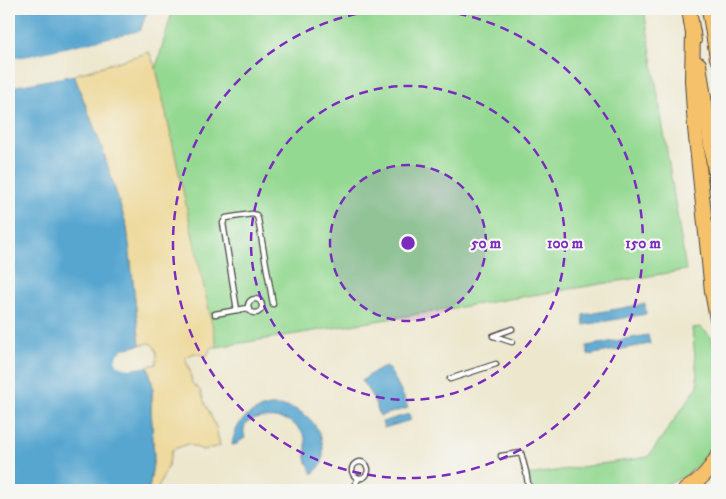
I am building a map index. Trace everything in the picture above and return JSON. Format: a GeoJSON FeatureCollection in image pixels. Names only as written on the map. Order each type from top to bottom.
{"type":"FeatureCollection","features":[{"type":"Feature","properties":{"kind":"main road"},"geometry":{"type":"LineString","coordinates":[[689,9],[702,79],[717,186]]}},
{"type":"Feature","properties":{"kind":"main road"},"geometry":{"type":"LineString","coordinates":[[709,9],[717,58]]}},
{"type":"Feature","properties":{"kind":"main road"},"geometry":{"type":"LineString","coordinates":[[693,33],[692,80],[695,128],[712,290],[717,319]]}},
{"type":"Feature","properties":{"kind":"main road"},"geometry":{"type":"LineString","coordinates":[[685,490],[704,475],[717,457]]}},
{"type":"Feature","properties":{"kind":"lane"},"geometry":{"type":"LineString","coordinates":[[236,310],[223,223],[226,218],[236,216],[252,214],[257,216],[273,304]]}},
{"type":"Feature","properties":{"kind":"lane"},"geometry":{"type":"LineString","coordinates":[[215,314],[248,308]]}},
{"type":"Feature","properties":{"kind":"lane"},"geometry":{"type":"LineString","coordinates":[[512,329],[492,336],[512,342]]}},
{"type":"Feature","properties":{"kind":"lane"},"geometry":{"type":"LineString","coordinates":[[450,380],[496,364]]}},
{"type":"Feature","properties":{"kind":"lane"},"geometry":{"type":"LineString","coordinates":[[501,456],[521,453],[529,490]]}},
{"type":"Feature","properties":{"kind":"lane"},"geometry":{"type":"LineString","coordinates":[[351,490],[359,478]]}},
{"type":"Feature","properties":{"kind":"green space"},"geometry":{"type":"Polygon","coordinates":[[[173,9],[644,9],[686,270],[217,347],[156,68],[173,9]]]}},
{"type":"Feature","properties":{"kind":"green space"},"geometry":{"type":"Polygon","coordinates":[[[701,327],[712,338],[717,371],[717,433],[711,448],[698,465],[685,476],[668,484],[640,490],[533,490],[528,475],[648,457],[698,386],[692,328],[701,327]]]}},
{"type":"Feature","properties":{"kind":"sand"},"geometry":{"type":"Polygon","coordinates":[[[149,52],[156,68],[217,347],[211,347],[207,356],[194,353],[185,358],[192,383],[200,390],[216,427],[220,446],[203,450],[188,444],[172,450],[168,466],[157,490],[149,490],[154,457],[151,408],[153,387],[148,366],[156,364],[156,352],[150,343],[140,345],[127,227],[102,148],[74,75],[149,52]]]}},
{"type":"Feature","properties":{"kind":"water"},"geometry":{"type":"Polygon","coordinates":[[[9,9],[148,9],[140,31],[9,59],[9,9]]]}},
{"type":"Feature","properties":{"kind":"water"},"geometry":{"type":"Polygon","coordinates":[[[74,75],[102,148],[127,227],[140,345],[123,349],[117,355],[118,365],[130,369],[148,366],[153,387],[151,408],[154,457],[149,490],[9,490],[9,87],[74,75]]]}},
{"type":"Feature","properties":{"kind":"water"},"geometry":{"type":"Polygon","coordinates":[[[645,304],[646,314],[584,325],[583,315],[645,304]]]}},
{"type":"Feature","properties":{"kind":"water"},"geometry":{"type":"Polygon","coordinates":[[[648,335],[650,344],[588,355],[587,346],[648,335]]]}},
{"type":"Feature","properties":{"kind":"water"},"geometry":{"type":"Polygon","coordinates":[[[387,367],[399,387],[408,408],[380,416],[373,398],[362,381],[373,372],[387,367]]]}},
{"type":"Feature","properties":{"kind":"water"},"geometry":{"type":"Polygon","coordinates":[[[270,406],[289,407],[297,410],[314,424],[323,445],[323,460],[313,474],[306,459],[304,435],[297,427],[286,420],[258,418],[248,422],[244,430],[245,438],[232,445],[239,424],[255,411],[270,406]]]}},
{"type":"Feature","properties":{"kind":"water"},"geometry":{"type":"Polygon","coordinates":[[[409,414],[411,420],[384,428],[382,422],[409,414]]]}},
{"type":"Feature","properties":{"kind":"pier"},"geometry":{"type":"Polygon","coordinates":[[[140,31],[141,33],[9,61],[9,59],[140,31]]]}},
{"type":"Feature","properties":{"kind":"pier"},"geometry":{"type":"Polygon","coordinates":[[[77,74],[9,87],[9,84],[77,74]]]}},
{"type":"Feature","properties":{"kind":"pier"},"geometry":{"type":"Polygon","coordinates":[[[142,346],[124,351],[118,360],[125,366],[148,364],[150,366],[130,369],[118,365],[115,360],[123,349],[142,346]]]}}]}
